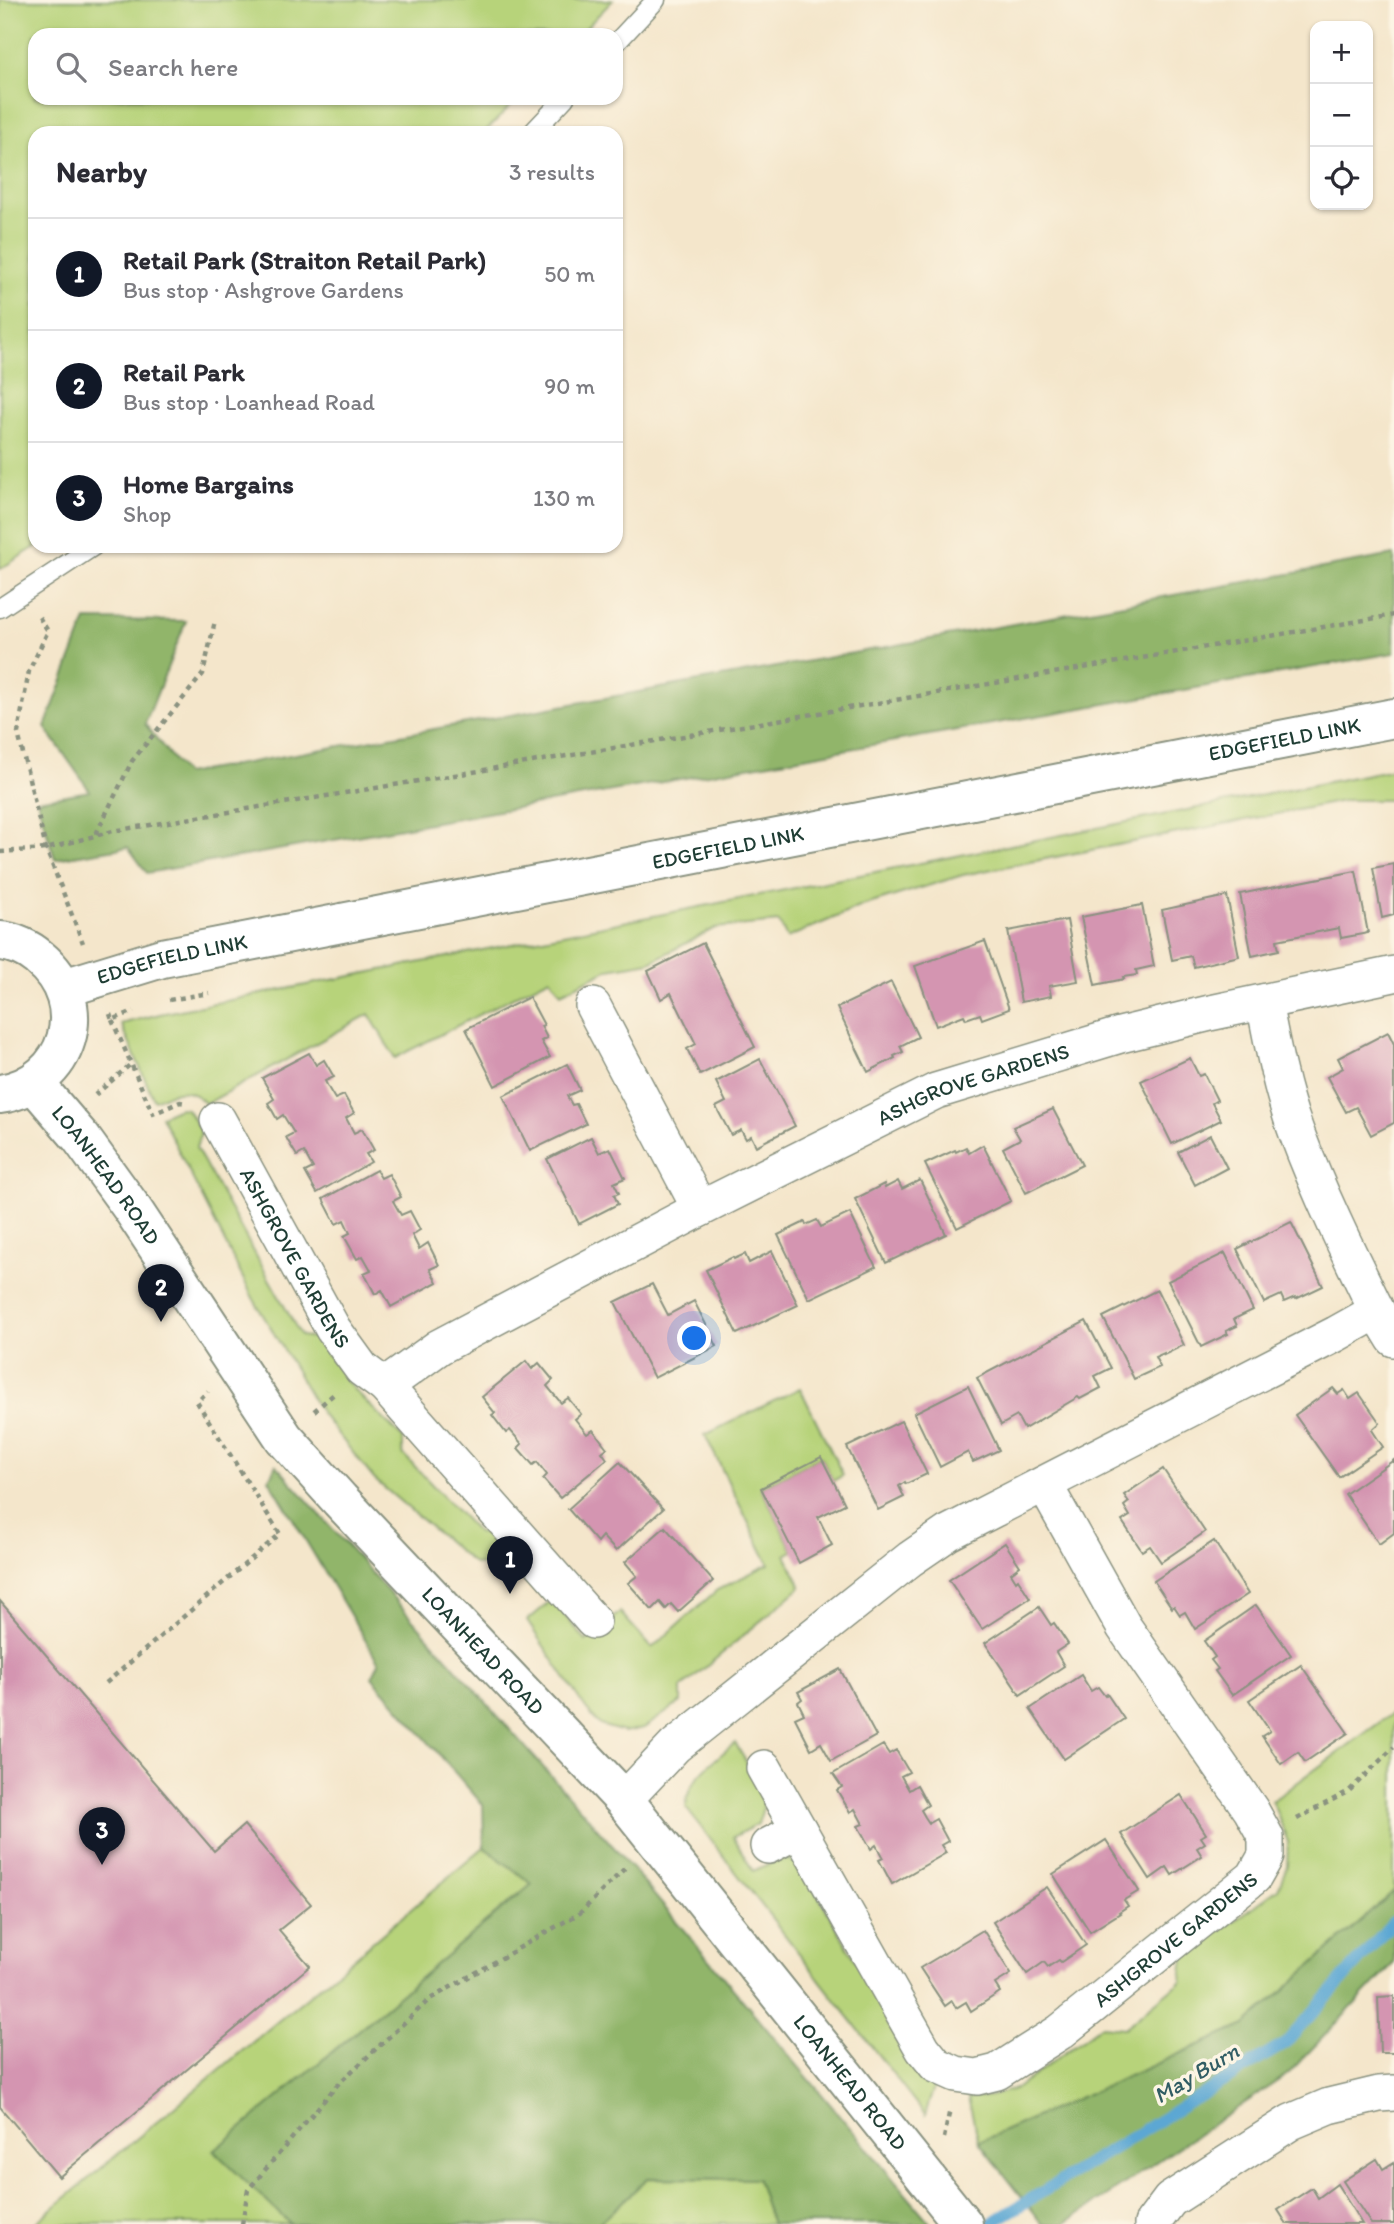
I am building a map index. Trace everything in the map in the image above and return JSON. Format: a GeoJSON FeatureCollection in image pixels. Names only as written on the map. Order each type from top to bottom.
{"type":"FeatureCollection","features":[{"type":"Feature","properties":{"kind":"main road","name":"EDGEFIELD LINK"},"geometry":{"type":"LineString","coordinates":[[80,983],[162,958],[1394,718]]}},
{"type":"Feature","properties":{"kind":"main road"},"geometry":{"type":"LineString","coordinates":[[0,941],[29,950],[80,983],[70,1014],[66,1041],[54,1065],[17,1089]]}},
{"type":"Feature","properties":{"kind":"main road","name":"LOANHEAD ROAD"},"geometry":{"type":"LineString","coordinates":[[17,1089],[63,1116],[131,1207],[284,1438],[624,1800],[949,2207]]}},
{"type":"Feature","properties":{"kind":"street","name":"ASHGROVE GARDENS"},"geometry":{"type":"LineString","coordinates":[[385,1386],[439,1347],[700,1209],[936,1091],[1119,1035],[1394,974]]}},
{"type":"Feature","properties":{"kind":"street"},"geometry":{"type":"LineString","coordinates":[[624,1800],[675,1746],[910,1559],[948,1533],[1336,1334],[1386,1325],[1325,1204],[1295,1128],[1264,1002]]}},
{"type":"Feature","properties":{"kind":"street"},"geometry":{"type":"LineString","coordinates":[[593,1006],[700,1209]]}},
{"type":"Feature","properties":{"kind":"street","name":"ASHGROVE GARDENS"},"geometry":{"type":"LineString","coordinates":[[218,1120],[333,1329],[362,1368],[385,1386],[593,1621]]}},
{"type":"Feature","properties":{"kind":"street"},"geometry":{"type":"LineString","coordinates":[[1044,1485],[1124,1627],[1251,1810],[1266,1837]]}},
{"type":"Feature","properties":{"kind":"street"},"geometry":{"type":"LineString","coordinates":[[764,1768],[923,2049],[936,2065],[956,2074]]}},
{"type":"Feature","properties":{"kind":"street"},"geometry":{"type":"LineString","coordinates":[[768,1846],[799,1830]]}},
{"type":"Feature","properties":{"kind":"street","name":"ASHGROVE GARDENS"},"geometry":{"type":"LineString","coordinates":[[956,2074],[977,2077],[998,2073],[1060,2032],[1254,1877],[1266,1857],[1266,1837]]}},
{"type":"Feature","properties":{"kind":"street"},"geometry":{"type":"LineString","coordinates":[[1152,2224],[1170,2200],[1291,2122],[1329,2106],[1394,2093]]}},
{"type":"Feature","properties":{"kind":"lane"},"geometry":{"type":"LineString","coordinates":[[623,35],[656,0]]}},
{"type":"Feature","properties":{"kind":"lane"},"geometry":{"type":"LineString","coordinates":[[539,126],[558,105]]}},
{"type":"Feature","properties":{"kind":"lane"},"geometry":{"type":"LineString","coordinates":[[0,608],[84,553]]}},
{"type":"Feature","properties":{"kind":"path"},"geometry":{"type":"LineString","coordinates":[[25,592],[48,631],[29,671],[18,733],[80,983]]}},
{"type":"Feature","properties":{"kind":"path"},"geometry":{"type":"LineString","coordinates":[[0,852],[46,849],[113,831],[1394,615]]}},
{"type":"Feature","properties":{"kind":"path"},"geometry":{"type":"LineString","coordinates":[[95,835],[132,761],[203,674],[215,621]]}},
{"type":"Feature","properties":{"kind":"path"},"geometry":{"type":"LineString","coordinates":[[112,1020],[153,1114],[180,1102],[197,1106],[218,1120]]}},
{"type":"Feature","properties":{"kind":"path"},"geometry":{"type":"LineString","coordinates":[[63,1116],[107,1087],[131,1064]]}},
{"type":"Feature","properties":{"kind":"path"},"geometry":{"type":"LineString","coordinates":[[106,1683],[280,1534],[197,1402],[209,1390]]}},
{"type":"Feature","properties":{"kind":"path"},"geometry":{"type":"LineString","coordinates":[[1266,1837],[1349,1791],[1394,1747]]}},
{"type":"Feature","properties":{"kind":"path"},"geometry":{"type":"LineString","coordinates":[[242,2224],[248,2190],[338,2084],[430,1999],[580,1913],[655,1839]]}},
{"type":"Feature","properties":{"kind":"path"},"geometry":{"type":"LineString","coordinates":[[949,2207],[956,2074]]}},
{"type":"Feature","properties":{"kind":"green space"},"geometry":{"type":"Polygon","coordinates":[[[0,0],[613,0],[586,28],[28,28],[28,105],[511,105],[491,126],[28,126],[28,552],[0,569],[0,0]]]}},
{"type":"Feature","properties":{"kind":"green space"},"geometry":{"type":"Polygon","coordinates":[[[1394,555],[1394,653],[147,873],[128,847],[55,859],[37,800],[90,791],[45,727],[86,620],[186,621],[145,724],[185,774],[1394,555]]]}},
{"type":"Feature","properties":{"kind":"green space"},"geometry":{"type":"Polygon","coordinates":[[[1394,769],[1394,800],[1348,800],[963,875],[862,906],[787,938],[779,922],[715,928],[650,962],[609,969],[561,993],[550,978],[395,1058],[369,1014],[206,1104],[187,1092],[168,1094],[154,1100],[121,1024],[160,1014],[1394,769]]]}},
{"type":"Feature","properties":{"kind":"green space"},"geometry":{"type":"Polygon","coordinates":[[[179,1108],[187,1109],[201,1132],[196,1148],[301,1336],[316,1338],[355,1391],[403,1438],[403,1454],[478,1533],[495,1535],[506,1548],[486,1565],[474,1564],[374,1479],[321,1413],[253,1298],[161,1116],[179,1108]]]}},
{"type":"Feature","properties":{"kind":"green space"},"geometry":{"type":"Polygon","coordinates":[[[800,1388],[843,1475],[833,1481],[821,1457],[761,1488],[793,1551],[786,1555],[801,1587],[681,1688],[681,1702],[644,1728],[624,1732],[600,1725],[586,1709],[527,1621],[552,1600],[586,1641],[620,1612],[652,1648],[717,1590],[769,1564],[705,1435],[800,1388]]]}},
{"type":"Feature","properties":{"kind":"green space"},"geometry":{"type":"Polygon","coordinates":[[[276,1465],[612,1845],[931,2224],[772,2224],[757,2179],[648,2178],[598,2224],[290,2224],[214,2151],[532,1884],[484,1847],[483,1805],[372,1677],[379,1663],[269,1479],[276,1465]]]}},
{"type":"Feature","properties":{"kind":"green space"},"geometry":{"type":"Polygon","coordinates":[[[1394,1712],[1394,1891],[1245,2025],[979,2142],[968,2098],[991,2096],[1017,2088],[1101,2026],[1124,2028],[1181,1981],[1184,1957],[1278,1889],[1287,1866],[1288,1842],[1272,1801],[1394,1712]]]}},
{"type":"Feature","properties":{"kind":"green space"},"geometry":{"type":"Polygon","coordinates":[[[735,1743],[759,1783],[764,1805],[758,1824],[733,1837],[753,1871],[788,1859],[802,1867],[917,2068],[935,2084],[925,2115],[686,1808],[687,1798],[696,1779],[735,1743]]]}},
{"type":"Feature","properties":{"kind":"green space"},"geometry":{"type":"Polygon","coordinates":[[[484,1847],[532,1883],[215,2151],[290,2224],[34,2224],[355,1957],[484,1847]]]}},
{"type":"Feature","properties":{"kind":"green space"},"geometry":{"type":"Polygon","coordinates":[[[1394,1891],[1394,1963],[1288,2074],[1064,2224],[1043,2224],[979,2142],[1245,2025],[1394,1891]]]}},
{"type":"Feature","properties":{"kind":"green space"},"geometry":{"type":"Polygon","coordinates":[[[648,2178],[757,2179],[772,2224],[598,2224],[648,2178]]]}},
{"type":"Feature","properties":{"kind":"building"},"geometry":{"type":"Polygon","coordinates":[[[1394,864],[1394,915],[1382,918],[1373,868],[1394,864]]]}},
{"type":"Feature","properties":{"kind":"building"},"geometry":{"type":"Polygon","coordinates":[[[1356,871],[1368,933],[1341,938],[1339,928],[1277,940],[1279,950],[1252,956],[1240,894],[1356,871]]]}},
{"type":"Feature","properties":{"kind":"building"},"geometry":{"type":"Polygon","coordinates":[[[1227,896],[1239,956],[1194,967],[1191,956],[1172,960],[1162,910],[1227,896]]]}},
{"type":"Feature","properties":{"kind":"building"},"geometry":{"type":"Polygon","coordinates":[[[1142,905],[1154,966],[1136,970],[1137,975],[1095,985],[1081,917],[1142,905]]]}},
{"type":"Feature","properties":{"kind":"building"},"geometry":{"type":"Polygon","coordinates":[[[1067,920],[1078,981],[1049,986],[1051,996],[1021,1002],[1008,931],[1067,920]]]}},
{"type":"Feature","properties":{"kind":"building"},"geometry":{"type":"Polygon","coordinates":[[[985,941],[1009,1009],[982,1019],[980,1014],[966,1019],[964,1015],[936,1026],[915,966],[985,941]]]}},
{"type":"Feature","properties":{"kind":"building"},"geometry":{"type":"Polygon","coordinates":[[[703,943],[755,1047],[700,1075],[687,1049],[696,1044],[671,993],[661,999],[648,971],[703,943]]]}},
{"type":"Feature","properties":{"kind":"building"},"geometry":{"type":"Polygon","coordinates":[[[891,982],[918,1037],[900,1046],[903,1052],[894,1056],[895,1058],[868,1072],[837,1008],[891,982]]]}},
{"type":"Feature","properties":{"kind":"building"},"geometry":{"type":"Polygon","coordinates":[[[529,997],[544,1025],[541,1026],[547,1038],[541,1041],[550,1057],[495,1086],[466,1029],[529,997]]]}},
{"type":"Feature","properties":{"kind":"building"},"geometry":{"type":"Polygon","coordinates":[[[1388,1032],[1394,1044],[1394,1123],[1371,1135],[1356,1107],[1346,1112],[1327,1077],[1343,1068],[1338,1058],[1388,1032]]]}},
{"type":"Feature","properties":{"kind":"building"},"geometry":{"type":"Polygon","coordinates":[[[309,1053],[316,1065],[324,1060],[334,1077],[325,1081],[329,1089],[335,1099],[344,1095],[354,1113],[346,1118],[354,1133],[362,1129],[374,1150],[366,1154],[371,1162],[317,1193],[305,1172],[313,1168],[304,1152],[297,1156],[288,1141],[286,1137],[294,1133],[283,1115],[277,1119],[268,1103],[274,1099],[262,1078],[309,1053]]]}},
{"type":"Feature","properties":{"kind":"building"},"geometry":{"type":"Polygon","coordinates":[[[1190,1058],[1199,1076],[1204,1074],[1217,1100],[1212,1103],[1221,1120],[1172,1144],[1141,1081],[1190,1058]]]}},
{"type":"Feature","properties":{"kind":"building"},"geometry":{"type":"Polygon","coordinates":[[[760,1059],[795,1126],[756,1146],[751,1136],[746,1139],[741,1130],[731,1135],[716,1107],[726,1102],[716,1082],[760,1059]]]}},
{"type":"Feature","properties":{"kind":"building"},"geometry":{"type":"Polygon","coordinates":[[[567,1064],[580,1090],[567,1096],[572,1105],[576,1104],[586,1124],[530,1151],[503,1096],[567,1064]]]}},
{"type":"Feature","properties":{"kind":"building"},"geometry":{"type":"Polygon","coordinates":[[[1053,1109],[1082,1165],[1026,1193],[1003,1148],[1020,1139],[1013,1127],[1053,1109]]]}},
{"type":"Feature","properties":{"kind":"building"},"geometry":{"type":"Polygon","coordinates":[[[1210,1135],[1227,1168],[1195,1185],[1178,1152],[1210,1135]]]}},
{"type":"Feature","properties":{"kind":"building"},"geometry":{"type":"Polygon","coordinates":[[[591,1137],[599,1153],[610,1148],[625,1178],[614,1183],[619,1193],[614,1195],[618,1204],[579,1224],[547,1159],[591,1137]]]}},
{"type":"Feature","properties":{"kind":"building"},"geometry":{"type":"Polygon","coordinates":[[[983,1145],[1011,1201],[957,1228],[925,1164],[955,1150],[956,1152],[966,1147],[969,1153],[983,1145]]]}},
{"type":"Feature","properties":{"kind":"building"},"geometry":{"type":"Polygon","coordinates":[[[376,1170],[381,1178],[389,1174],[401,1197],[393,1201],[401,1215],[410,1211],[420,1230],[412,1235],[419,1249],[428,1243],[439,1265],[430,1269],[437,1282],[391,1307],[382,1290],[375,1294],[364,1273],[371,1270],[363,1256],[357,1259],[344,1236],[350,1233],[344,1220],[336,1224],[323,1199],[376,1170]]]}},
{"type":"Feature","properties":{"kind":"building"},"geometry":{"type":"Polygon","coordinates":[[[920,1180],[946,1234],[886,1263],[855,1199],[884,1184],[885,1188],[898,1181],[902,1189],[920,1180]]]}},
{"type":"Feature","properties":{"kind":"building"},"geometry":{"type":"Polygon","coordinates":[[[850,1213],[876,1267],[809,1299],[778,1235],[805,1222],[806,1225],[817,1220],[821,1227],[850,1213]]]}},
{"type":"Feature","properties":{"kind":"building"},"geometry":{"type":"Polygon","coordinates":[[[1291,1222],[1323,1286],[1296,1299],[1295,1297],[1284,1302],[1281,1295],[1264,1303],[1237,1249],[1291,1222]]]}},
{"type":"Feature","properties":{"kind":"building"},"geometry":{"type":"Polygon","coordinates":[[[772,1251],[798,1305],[737,1334],[706,1270],[745,1254],[749,1263],[772,1251]]]}},
{"type":"Feature","properties":{"kind":"building"},"geometry":{"type":"Polygon","coordinates":[[[1225,1253],[1253,1310],[1234,1319],[1237,1326],[1226,1331],[1228,1334],[1201,1347],[1168,1281],[1225,1253]]]}},
{"type":"Feature","properties":{"kind":"building"},"geometry":{"type":"Polygon","coordinates":[[[652,1284],[668,1315],[694,1301],[717,1346],[654,1378],[615,1302],[652,1284]]]}},
{"type":"Feature","properties":{"kind":"building"},"geometry":{"type":"Polygon","coordinates":[[[1157,1290],[1184,1345],[1155,1357],[1160,1367],[1134,1379],[1103,1317],[1157,1290]]]}},
{"type":"Feature","properties":{"kind":"building"},"geometry":{"type":"Polygon","coordinates":[[[1086,1321],[1111,1368],[1095,1376],[1101,1388],[1080,1399],[1078,1397],[1024,1429],[1017,1416],[1001,1425],[977,1378],[1086,1321]]]}},
{"type":"Feature","properties":{"kind":"building"},"geometry":{"type":"Polygon","coordinates":[[[526,1361],[532,1369],[539,1363],[553,1380],[547,1386],[561,1403],[568,1398],[581,1414],[575,1419],[587,1434],[593,1430],[607,1448],[602,1452],[607,1459],[560,1498],[543,1479],[547,1475],[537,1462],[533,1465],[518,1448],[522,1444],[510,1430],[506,1433],[482,1397],[526,1361]]]}},
{"type":"Feature","properties":{"kind":"building"},"geometry":{"type":"Polygon","coordinates":[[[968,1386],[999,1450],[973,1462],[968,1452],[940,1467],[914,1413],[968,1386]]]}},
{"type":"Feature","properties":{"kind":"building"},"geometry":{"type":"Polygon","coordinates":[[[1333,1388],[1338,1394],[1344,1390],[1350,1399],[1359,1393],[1380,1423],[1372,1430],[1383,1447],[1339,1477],[1295,1415],[1333,1388]]]}},
{"type":"Feature","properties":{"kind":"building"},"geometry":{"type":"Polygon","coordinates":[[[901,1421],[927,1474],[899,1486],[904,1497],[878,1510],[847,1447],[901,1421]]]}},
{"type":"Feature","properties":{"kind":"building"},"geometry":{"type":"Polygon","coordinates":[[[821,1457],[845,1504],[818,1517],[832,1545],[799,1563],[761,1488],[821,1457]]]}},
{"type":"Feature","properties":{"kind":"building"},"geometry":{"type":"Polygon","coordinates":[[[1394,1460],[1394,1533],[1379,1544],[1345,1494],[1394,1460]]]}},
{"type":"Feature","properties":{"kind":"building"},"geometry":{"type":"Polygon","coordinates":[[[620,1462],[663,1509],[616,1551],[602,1536],[597,1542],[568,1509],[620,1462]]]}},
{"type":"Feature","properties":{"kind":"building"},"geometry":{"type":"Polygon","coordinates":[[[1163,1469],[1205,1532],[1161,1562],[1150,1546],[1142,1551],[1122,1521],[1130,1516],[1124,1506],[1129,1502],[1124,1495],[1163,1469]]]}},
{"type":"Feature","properties":{"kind":"building"},"geometry":{"type":"Polygon","coordinates":[[[665,1527],[713,1581],[678,1612],[671,1604],[666,1609],[660,1602],[652,1610],[628,1583],[637,1576],[625,1562],[665,1527]]]}},
{"type":"Feature","properties":{"kind":"building"},"geometry":{"type":"Polygon","coordinates":[[[1214,1541],[1248,1594],[1195,1629],[1185,1612],[1180,1615],[1174,1606],[1172,1608],[1154,1581],[1214,1541]]]}},
{"type":"Feature","properties":{"kind":"building"},"geometry":{"type":"Polygon","coordinates":[[[1005,1543],[1020,1566],[1011,1573],[1030,1598],[982,1629],[949,1580],[1005,1543]]]}},
{"type":"Feature","properties":{"kind":"building"},"geometry":{"type":"Polygon","coordinates":[[[0,1601],[214,1851],[244,1825],[311,1904],[279,1930],[310,1966],[59,2177],[0,2107],[0,1601]]]}},
{"type":"Feature","properties":{"kind":"building"},"geometry":{"type":"Polygon","coordinates":[[[1256,1605],[1291,1655],[1232,1695],[1215,1671],[1218,1669],[1211,1660],[1215,1657],[1204,1641],[1256,1605]]]}},
{"type":"Feature","properties":{"kind":"building"},"geometry":{"type":"Polygon","coordinates":[[[1039,1607],[1068,1644],[1056,1652],[1064,1666],[1020,1695],[985,1643],[1039,1607]]]}},
{"type":"Feature","properties":{"kind":"building"},"geometry":{"type":"Polygon","coordinates":[[[1301,1665],[1348,1733],[1305,1762],[1298,1752],[1281,1764],[1262,1736],[1270,1731],[1249,1700],[1301,1665]]]}},
{"type":"Feature","properties":{"kind":"building"},"geometry":{"type":"Polygon","coordinates":[[[840,1669],[876,1736],[831,1761],[821,1743],[811,1749],[795,1718],[804,1714],[798,1702],[802,1699],[798,1692],[840,1669]]]}},
{"type":"Feature","properties":{"kind":"building"},"geometry":{"type":"Polygon","coordinates":[[[1081,1675],[1091,1691],[1098,1687],[1105,1696],[1107,1694],[1124,1719],[1064,1759],[1030,1709],[1081,1675]]]}},
{"type":"Feature","properties":{"kind":"building"},"geometry":{"type":"Polygon","coordinates":[[[883,1745],[889,1754],[896,1750],[909,1772],[901,1776],[909,1790],[917,1785],[928,1805],[921,1810],[929,1823],[936,1819],[948,1841],[941,1845],[946,1853],[892,1884],[879,1860],[883,1858],[876,1845],[871,1849],[858,1826],[863,1824],[855,1809],[850,1812],[837,1790],[842,1787],[833,1774],[883,1745]]]}},
{"type":"Feature","properties":{"kind":"building"},"geometry":{"type":"Polygon","coordinates":[[[1181,1795],[1206,1834],[1201,1837],[1205,1843],[1197,1848],[1202,1856],[1172,1875],[1167,1867],[1150,1879],[1121,1834],[1181,1795]]]}},
{"type":"Feature","properties":{"kind":"building"},"geometry":{"type":"Polygon","coordinates":[[[1106,1840],[1139,1891],[1124,1900],[1128,1906],[1120,1913],[1090,1932],[1053,1874],[1106,1840]]]}},
{"type":"Feature","properties":{"kind":"building"},"geometry":{"type":"Polygon","coordinates":[[[1047,1887],[1086,1945],[1061,1962],[1059,1960],[1048,1967],[1044,1962],[1027,1974],[993,1922],[1047,1887]]]}},
{"type":"Feature","properties":{"kind":"building"},"geometry":{"type":"Polygon","coordinates":[[[983,1930],[1011,1974],[995,1984],[1000,1992],[971,2011],[966,2002],[956,2008],[952,2001],[945,2006],[920,1968],[983,1930]]]}},
{"type":"Feature","properties":{"kind":"building"},"geometry":{"type":"Polygon","coordinates":[[[1394,1996],[1394,2053],[1380,2053],[1378,1997],[1394,1996]]]}},
{"type":"Feature","properties":{"kind":"building"},"geometry":{"type":"Polygon","coordinates":[[[1377,2159],[1383,2169],[1394,2162],[1394,2224],[1371,2224],[1343,2181],[1377,2159]]]}},
{"type":"Feature","properties":{"kind":"building"},"geometry":{"type":"Polygon","coordinates":[[[1337,2184],[1362,2224],[1287,2224],[1278,2210],[1312,2188],[1318,2198],[1337,2184]]]}},
{"type":"Feature","properties":{"kind":"waterway","name":"May Burn"},"geometry":{"type":"LineString","coordinates":[[990,2224],[1286,2043],[1394,1921]]}},
{"type":"Feature","properties":{"kind":"place","name":"Retail Park"},"geometry":{"type":"Point","coordinates":[161,1322]}},
{"type":"Feature","properties":{"kind":"place","name":"Retail Park (Straiton Retail Park)"},"geometry":{"type":"Point","coordinates":[510,1594]}},
{"type":"Feature","properties":{"kind":"place","name":"Home Bargains"},"geometry":{"type":"Point","coordinates":[102,1865]}}]}
